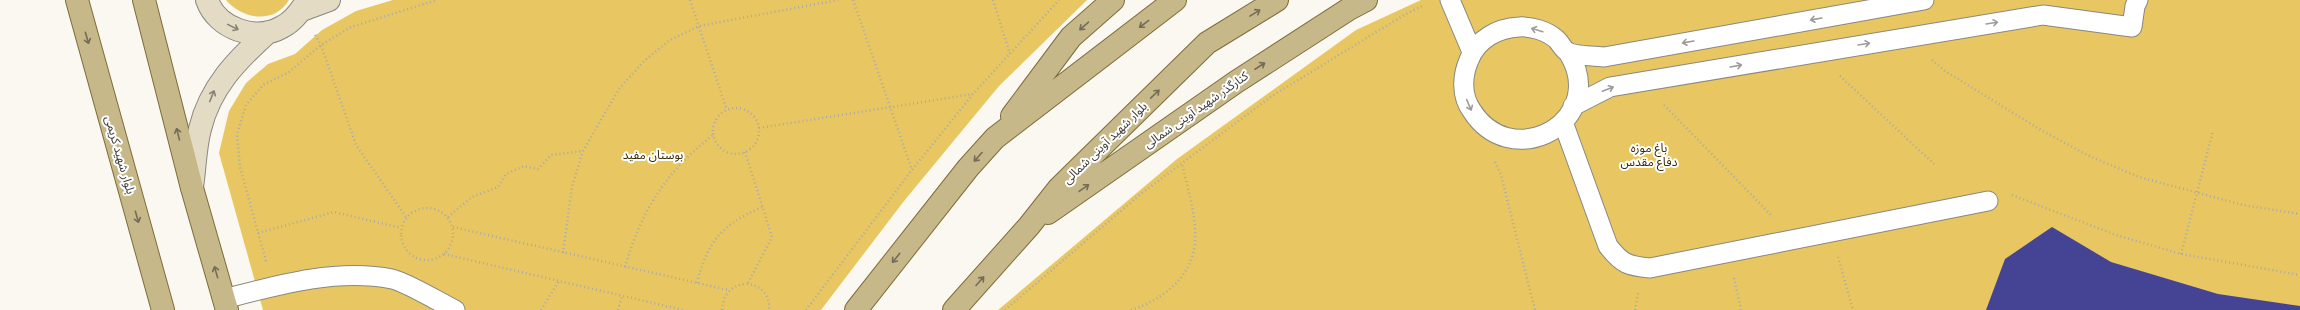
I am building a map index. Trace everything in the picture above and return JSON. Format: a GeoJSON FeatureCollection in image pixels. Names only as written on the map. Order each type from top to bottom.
{"type":"FeatureCollection","features":[{"type":"Feature","properties":{"kind":"main road","name":"بلوار شهید کریمی"},"geometry":{"type":"LineString","coordinates":[[76,0],[163,310]]}},
{"type":"Feature","properties":{"kind":"main road"},"geometry":{"type":"LineString","coordinates":[[144,0],[192,188],[225,304]]}},
{"type":"Feature","properties":{"kind":"main road"},"geometry":{"type":"LineString","coordinates":[[856,310],[968,168],[995,138],[1071,37],[1113,0]]}},
{"type":"Feature","properties":{"kind":"main road"},"geometry":{"type":"LineString","coordinates":[[995,138],[1175,0]]}},
{"type":"Feature","properties":{"kind":"main road","name":"بلوار شهید آوینی شمالی"},"geometry":{"type":"LineString","coordinates":[[954,310],[1029,226],[1059,188],[1207,43],[1277,0]]}},
{"type":"Feature","properties":{"kind":"main road","name":"کنارگذر شهید آوینی شمالی"},"geometry":{"type":"LineString","coordinates":[[1029,226],[1236,82],[1349,9],[1366,0]]}},
{"type":"Feature","properties":{"kind":"street"},"geometry":{"type":"LineString","coordinates":[[207,0],[219,18],[234,28],[250,33],[268,32],[281,28],[292,20],[304,5],[329,0]]}},
{"type":"Feature","properties":{"kind":"street"},"geometry":{"type":"LineString","coordinates":[[192,188],[200,129],[214,91],[227,72],[268,32]]}},
{"type":"Feature","properties":{"kind":"lane"},"geometry":{"type":"LineString","coordinates":[[1450,0],[1472,52]]}},
{"type":"Feature","properties":{"kind":"lane"},"geometry":{"type":"LineString","coordinates":[[1568,52],[1604,57],[1924,0]]}},
{"type":"Feature","properties":{"kind":"lane"},"geometry":{"type":"LineString","coordinates":[[1573,106],[1610,87],[2043,15],[2132,27],[2138,0]]}},
{"type":"Feature","properties":{"kind":"lane"},"geometry":{"type":"LineString","coordinates":[[1520,26],[1539,29],[1556,38],[1568,52],[1576,69],[1577,88],[1573,106],[1563,122],[1549,133],[1530,140],[1512,139],[1500,136],[1479,122],[1468,107],[1463,89],[1465,70],[1472,52],[1485,38],[1496,32],[1520,26]]}},
{"type":"Feature","properties":{"kind":"lane"},"geometry":{"type":"LineString","coordinates":[[1563,122],[1608,246],[1619,260],[1633,267],[1650,268],[1988,201]]}},
{"type":"Feature","properties":{"kind":"lane"},"geometry":{"type":"LineString","coordinates":[[225,304],[272,286],[340,275],[393,279],[455,310]]}},
{"type":"Feature","properties":{"kind":"path"},"geometry":{"type":"LineString","coordinates":[[272,286],[240,167],[237,134],[246,105],[263,85],[289,72],[321,45],[352,28],[437,0]]}},
{"type":"Feature","properties":{"kind":"path"},"geometry":{"type":"LineString","coordinates":[[690,0],[727,110]]}},
{"type":"Feature","properties":{"kind":"path"},"geometry":{"type":"LineString","coordinates":[[563,253],[572,187],[583,151],[619,89],[644,61],[670,40],[699,26],[838,0]]}},
{"type":"Feature","properties":{"kind":"path"},"geometry":{"type":"LineString","coordinates":[[854,0],[912,170]]}},
{"type":"Feature","properties":{"kind":"path"},"geometry":{"type":"LineString","coordinates":[[993,0],[1010,54]]}},
{"type":"Feature","properties":{"kind":"path"},"geometry":{"type":"LineString","coordinates":[[806,310],[912,170],[973,94],[1059,0]]}},
{"type":"Feature","properties":{"kind":"path"},"geometry":{"type":"LineString","coordinates":[[1005,310],[1142,193],[1272,96],[1404,15],[1428,3]]}},
{"type":"Feature","properties":{"kind":"path"},"geometry":{"type":"LineString","coordinates":[[304,5],[321,45],[356,144],[406,217]]}},
{"type":"Feature","properties":{"kind":"path"},"geometry":{"type":"LineString","coordinates":[[1907,37],[1945,71],[2047,133],[2087,155],[2138,177],[2243,205],[2300,214]]}},
{"type":"Feature","properties":{"kind":"path"},"geometry":{"type":"LineString","coordinates":[[1815,53],[1934,164]]}},
{"type":"Feature","properties":{"kind":"path"},"geometry":{"type":"LineString","coordinates":[[1642,82],[1794,239]]}},
{"type":"Feature","properties":{"kind":"path"},"geometry":{"type":"LineString","coordinates":[[759,128],[973,94]]}},
{"type":"Feature","properties":{"kind":"path"},"geometry":{"type":"LineString","coordinates":[[738,108],[747,111],[755,118],[759,128],[758,138],[753,147],[745,152],[735,155],[725,151],[717,145],[713,135],[714,125],[719,116],[727,110],[738,108]]}},
{"type":"Feature","properties":{"kind":"path"},"geometry":{"type":"LineString","coordinates":[[1479,122],[1501,176],[1535,310]]}},
{"type":"Feature","properties":{"kind":"path"},"geometry":{"type":"LineString","coordinates":[[2181,254],[2214,131]]}},
{"type":"Feature","properties":{"kind":"path"},"geometry":{"type":"LineString","coordinates":[[625,266],[633,240],[644,214],[658,190],[688,156],[713,135]]}},
{"type":"Feature","properties":{"kind":"path"},"geometry":{"type":"LineString","coordinates":[[448,217],[472,197],[498,187],[506,174],[524,166],[538,168],[551,155],[583,151]]}},
{"type":"Feature","properties":{"kind":"path"},"geometry":{"type":"LineString","coordinates":[[745,152],[772,237],[748,283]]}},
{"type":"Feature","properties":{"kind":"path"},"geometry":{"type":"LineString","coordinates":[[1131,310],[1159,299],[1171,289],[1187,268],[1195,243],[1193,216],[1182,163]]}},
{"type":"Feature","properties":{"kind":"path"},"geometry":{"type":"LineString","coordinates":[[1988,201],[2000,190],[2109,232],[2181,254],[2300,275]]}},
{"type":"Feature","properties":{"kind":"path"},"geometry":{"type":"LineString","coordinates":[[426,207],[438,209],[448,217],[453,227],[453,239],[448,250],[444,254],[428,260],[416,258],[406,251],[401,240],[401,228],[406,217],[415,210],[426,207]]}},
{"type":"Feature","properties":{"kind":"path"},"geometry":{"type":"LineString","coordinates":[[697,283],[704,257],[718,235],[738,218],[762,207]]}},
{"type":"Feature","properties":{"kind":"path"},"geometry":{"type":"LineString","coordinates":[[258,233],[334,212],[401,228]]}},
{"type":"Feature","properties":{"kind":"path"},"geometry":{"type":"LineString","coordinates":[[453,227],[728,290]]}},
{"type":"Feature","properties":{"kind":"path"},"geometry":{"type":"LineString","coordinates":[[1830,232],[1852,310]]}},
{"type":"Feature","properties":{"kind":"path"},"geometry":{"type":"LineString","coordinates":[[1727,252],[1742,310]]}},
{"type":"Feature","properties":{"kind":"path"},"geometry":{"type":"LineString","coordinates":[[444,254],[683,310]]}},
{"type":"Feature","properties":{"kind":"path"},"geometry":{"type":"LineString","coordinates":[[542,310],[559,281]]}},
{"type":"Feature","properties":{"kind":"path"},"geometry":{"type":"LineString","coordinates":[[722,310],[723,299],[728,290],[737,284],[748,283],[758,287],[766,294],[769,310]]}},
{"type":"Feature","properties":{"kind":"path"},"geometry":{"type":"LineString","coordinates":[[618,310],[622,296]]}},
{"type":"Feature","properties":{"kind":"green space"},"geometry":{"type":"Polygon","coordinates":[[[226,0],[289,0],[283,8],[275,13],[267,16],[258,16],[240,12],[226,0]]]}},
{"type":"Feature","properties":{"kind":"green space","name":"بوستان مفید"},"geometry":{"type":"Polygon","coordinates":[[[393,0],[1087,0],[999,86],[904,201],[821,310],[263,310],[219,153],[229,111],[246,83],[268,64],[295,54],[322,30],[356,11],[393,0]]]}},
{"type":"Feature","properties":{"kind":"green space","name":"باغ موزه دفاع مقدس"},"geometry":{"type":"Polygon","coordinates":[[[1421,0],[2300,0],[2300,310],[998,310],[1177,159],[1356,30],[1421,0]]]}},
{"type":"Feature","properties":{"kind":"building"},"geometry":{"type":"Polygon","coordinates":[[[2052,227],[2111,262],[2218,294],[2300,306],[2300,310],[1986,310],[2005,259],[2052,227]]]}}]}
